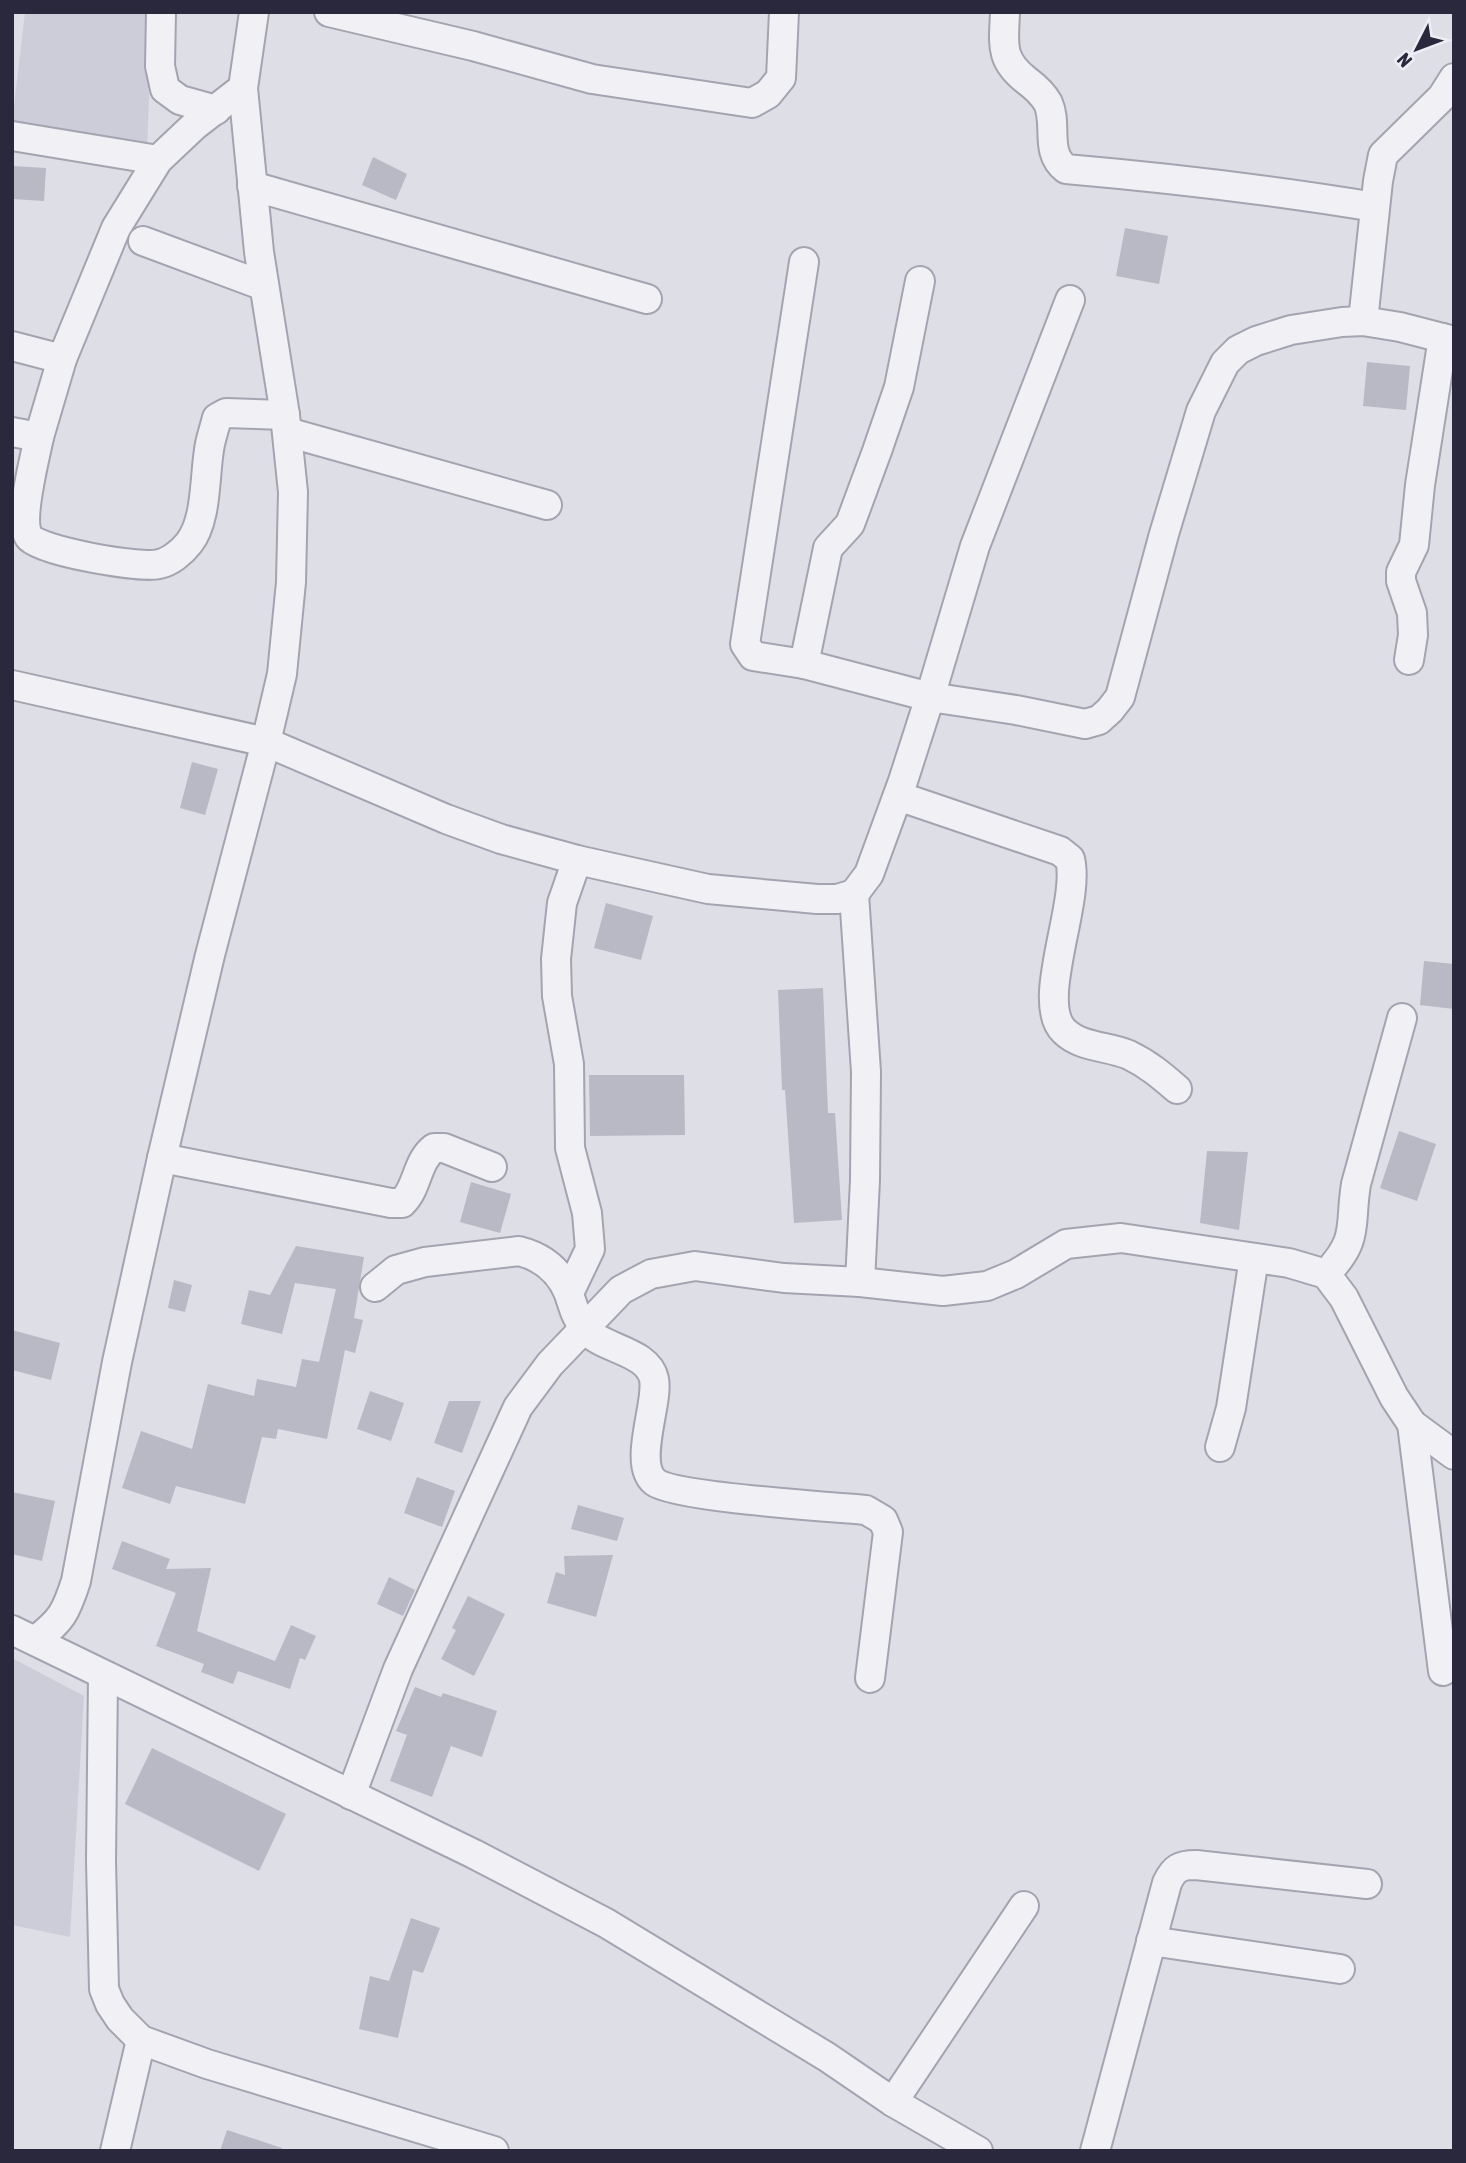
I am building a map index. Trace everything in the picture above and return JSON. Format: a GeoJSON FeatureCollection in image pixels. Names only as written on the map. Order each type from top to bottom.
{"type":"FeatureCollection","features":[{"type":"Feature","properties":{"kind":"street"},"geometry":{"type":"LineString","coordinates":[[161,12],[160,66],[165,89],[180,100],[216,110]]}},
{"type":"Feature","properties":{"kind":"street"},"geometry":{"type":"LineString","coordinates":[[24,1635],[56,1625],[67,1608],[76,1581],[117,1362],[162,1158],[210,955],[282,674],[291,582],[293,492],[286,424],[264,286],[243,88],[254,12]]}},
{"type":"Feature","properties":{"kind":"street"},"geometry":{"type":"LineString","coordinates":[[329,12],[473,46],[592,79],[752,103],[768,94],[781,78],[784,12]]}},
{"type":"Feature","properties":{"kind":"street"},"geometry":{"type":"LineString","coordinates":[[1005,12],[1006,60],[1036,88],[1048,105],[1053,152],[1059,164],[1066,169],[1200,181],[1375,207]]}},
{"type":"Feature","properties":{"kind":"street"},"geometry":{"type":"LineString","coordinates":[[1363,321],[1383,155],[1442,97],[1454,78]]}},
{"type":"Feature","properties":{"kind":"street"},"geometry":{"type":"LineString","coordinates":[[243,88],[194,126],[158,160],[116,228],[62,359],[26,434],[27,535],[35,543],[88,557],[158,565],[177,555],[191,542],[201,512],[210,445],[217,418],[226,413],[286,424],[547,505]]}},
{"type":"Feature","properties":{"kind":"street"},"geometry":{"type":"LineString","coordinates":[[12,136],[158,160]]}},
{"type":"Feature","properties":{"kind":"street"},"geometry":{"type":"LineString","coordinates":[[252,186],[647,299]]}},
{"type":"Feature","properties":{"kind":"street"},"geometry":{"type":"LineString","coordinates":[[143,241],[264,286]]}},
{"type":"Feature","properties":{"kind":"street"},"geometry":{"type":"LineString","coordinates":[[804,262],[745,644],[753,656],[804,664],[930,697],[1085,724],[1099,720],[1111,710],[1120,697],[1201,411],[1225,363],[1238,350],[1291,330],[1363,321],[1400,327],[1448,340],[1420,485],[1414,545],[1401,572],[1401,581],[1412,613],[1413,635],[1409,660]]}},
{"type":"Feature","properties":{"kind":"street"},"geometry":{"type":"LineString","coordinates":[[804,664],[828,548],[850,524],[877,452],[899,387],[920,281]]}},
{"type":"Feature","properties":{"kind":"street"},"geometry":{"type":"LineString","coordinates":[[12,685],[266,742],[446,819],[500,839],[577,860],[708,889],[817,899],[837,899],[854,894],[869,874],[898,796],[975,546],[1070,300]]}},
{"type":"Feature","properties":{"kind":"street"},"geometry":{"type":"LineString","coordinates":[[12,346],[62,359]]}},
{"type":"Feature","properties":{"kind":"street"},"geometry":{"type":"LineString","coordinates":[[898,796],[1060,851],[1070,859],[1073,880],[1053,997],[1057,1022],[1066,1033],[1086,1043],[1127,1054],[1150,1066],[1177,1089]]}},
{"type":"Feature","properties":{"kind":"street"},"geometry":{"type":"LineString","coordinates":[[569,1293],[590,1249],[587,1213],[570,1148],[569,1063],[557,996],[556,959],[562,902],[577,860]]}},
{"type":"Feature","properties":{"kind":"street"},"geometry":{"type":"LineString","coordinates":[[854,894],[866,1072],[860,1282]]}},
{"type":"Feature","properties":{"kind":"street"},"geometry":{"type":"LineString","coordinates":[[1326,1274],[1345,1250],[1353,1233],[1356,1184],[1402,1018]]}},
{"type":"Feature","properties":{"kind":"street"},"geometry":{"type":"LineString","coordinates":[[162,1158],[391,1203],[402,1203],[410,1195],[428,1152],[434,1148],[444,1148],[492,1167]]}},
{"type":"Feature","properties":{"kind":"street"},"geometry":{"type":"LineString","coordinates":[[351,1794],[398,1669],[519,1407],[550,1364],[621,1290],[651,1274],[695,1266],[784,1278],[860,1282],[943,1291],[987,1286],[1016,1274],[1066,1244],[1121,1238],[1289,1263],[1326,1274],[1344,1298],[1394,1397],[1412,1424],[1454,1455]]}},
{"type":"Feature","properties":{"kind":"street"},"geometry":{"type":"LineString","coordinates":[[375,1287],[396,1270],[425,1262],[519,1251],[533,1254],[549,1264],[560,1276],[584,1328],[603,1342],[644,1362],[651,1369],[655,1382],[646,1442],[648,1471],[655,1482],[684,1492],[866,1510],[883,1520],[888,1532],[886,1560],[870,1678]]}},
{"type":"Feature","properties":{"kind":"street"},"geometry":{"type":"LineString","coordinates":[[1220,1447],[1231,1408],[1254,1258]]}},
{"type":"Feature","properties":{"kind":"street"},"geometry":{"type":"LineString","coordinates":[[1412,1424],[1443,1671]]}},
{"type":"Feature","properties":{"kind":"street"},"geometry":{"type":"LineString","coordinates":[[24,1635],[103,1676],[474,1854],[606,1923],[827,2057],[893,2102],[978,2151]]}},
{"type":"Feature","properties":{"kind":"street"},"geometry":{"type":"LineString","coordinates":[[103,1676],[101,1861],[104,1989],[120,2019],[141,2040],[207,2064],[494,2151]]}},
{"type":"Feature","properties":{"kind":"street"},"geometry":{"type":"LineString","coordinates":[[1095,2151],[1167,1883],[1175,1870],[1183,1865],[1367,1884]]}},
{"type":"Feature","properties":{"kind":"street"},"geometry":{"type":"LineString","coordinates":[[893,2102],[1024,1906]]}},
{"type":"Feature","properties":{"kind":"street"},"geometry":{"type":"LineString","coordinates":[[1152,1941],[1340,1969]]}},
{"type":"Feature","properties":{"kind":"street"},"geometry":{"type":"LineString","coordinates":[[115,2151],[141,2040]]}},
{"type":"Feature","properties":{"kind":"shaded area"},"geometry":{"type":"Polygon","coordinates":[[[25,12],[152,12],[147,152],[12,123],[25,12]]]}},
{"type":"Feature","properties":{"kind":"shaded area"},"geometry":{"type":"Polygon","coordinates":[[[12,1658],[84,1696],[70,1937],[12,1925],[12,1658]]]}},
{"type":"Feature","properties":{"kind":"building"},"geometry":{"type":"Polygon","coordinates":[[[373,157],[407,174],[396,200],[362,185],[373,157]]]}},
{"type":"Feature","properties":{"kind":"building"},"geometry":{"type":"Polygon","coordinates":[[[12,166],[46,168],[44,201],[12,199],[12,166]]]}},
{"type":"Feature","properties":{"kind":"building"},"geometry":{"type":"Polygon","coordinates":[[[1125,228],[1168,236],[1159,284],[1116,276],[1125,228]]]}},
{"type":"Feature","properties":{"kind":"building"},"geometry":{"type":"Polygon","coordinates":[[[1367,362],[1410,366],[1406,410],[1363,406],[1367,362]]]}},
{"type":"Feature","properties":{"kind":"building"},"geometry":{"type":"Polygon","coordinates":[[[192,762],[218,769],[205,815],[180,808],[192,762]]]}},
{"type":"Feature","properties":{"kind":"building"},"geometry":{"type":"Polygon","coordinates":[[[606,903],[653,916],[641,960],[594,948],[606,903]]]}},
{"type":"Feature","properties":{"kind":"building"},"geometry":{"type":"Polygon","coordinates":[[[1424,961],[1454,964],[1454,1009],[1420,1005],[1424,961]]]}},
{"type":"Feature","properties":{"kind":"building"},"geometry":{"type":"Polygon","coordinates":[[[823,988],[828,1113],[835,1113],[842,1220],[794,1223],[785,1090],[782,1090],[778,990],[823,988]]]}},
{"type":"Feature","properties":{"kind":"building"},"geometry":{"type":"Polygon","coordinates":[[[589,1075],[684,1075],[685,1135],[590,1136],[589,1075]]]}},
{"type":"Feature","properties":{"kind":"building"},"geometry":{"type":"Polygon","coordinates":[[[1399,1131],[1436,1144],[1417,1201],[1380,1188],[1399,1131]]]}},
{"type":"Feature","properties":{"kind":"building"},"geometry":{"type":"Polygon","coordinates":[[[1207,1151],[1248,1152],[1239,1230],[1200,1223],[1207,1151]]]}},
{"type":"Feature","properties":{"kind":"building"},"geometry":{"type":"Polygon","coordinates":[[[471,1182],[511,1194],[500,1233],[460,1222],[471,1182]]]}},
{"type":"Feature","properties":{"kind":"building"},"geometry":{"type":"Polygon","coordinates":[[[296,1246],[364,1257],[354,1318],[363,1320],[355,1353],[345,1350],[327,1439],[278,1429],[276,1439],[262,1437],[245,1504],[176,1486],[170,1504],[122,1488],[141,1431],[192,1449],[208,1384],[254,1396],[257,1379],[296,1387],[302,1359],[319,1362],[336,1289],[295,1283],[282,1334],[241,1324],[249,1290],[270,1295],[296,1246]]]}},
{"type":"Feature","properties":{"kind":"building"},"geometry":{"type":"Polygon","coordinates":[[[174,1280],[192,1285],[185,1312],[168,1308],[174,1280]]]}},
{"type":"Feature","properties":{"kind":"building"},"geometry":{"type":"Polygon","coordinates":[[[12,1330],[60,1343],[51,1380],[12,1370],[12,1330]]]}},
{"type":"Feature","properties":{"kind":"building"},"geometry":{"type":"Polygon","coordinates":[[[370,1391],[404,1403],[391,1441],[357,1429],[370,1391]]]}},
{"type":"Feature","properties":{"kind":"building"},"geometry":{"type":"Polygon","coordinates":[[[449,1401],[481,1401],[462,1453],[434,1443],[449,1401]]]}},
{"type":"Feature","properties":{"kind":"building"},"geometry":{"type":"Polygon","coordinates":[[[417,1477],[455,1491],[442,1527],[404,1513],[417,1477]]]}},
{"type":"Feature","properties":{"kind":"building"},"geometry":{"type":"Polygon","coordinates":[[[12,1492],[55,1501],[42,1561],[12,1554],[12,1492]]]}},
{"type":"Feature","properties":{"kind":"building"},"geometry":{"type":"Polygon","coordinates":[[[578,1505],[624,1518],[617,1541],[571,1529],[578,1505]]]}},
{"type":"Feature","properties":{"kind":"building"},"geometry":{"type":"Polygon","coordinates":[[[122,1541],[170,1559],[166,1569],[211,1568],[197,1631],[275,1661],[291,1625],[316,1636],[305,1660],[300,1658],[290,1689],[238,1671],[233,1684],[201,1672],[204,1664],[156,1646],[176,1593],[112,1569],[122,1541]]]}},
{"type":"Feature","properties":{"kind":"building"},"geometry":{"type":"Polygon","coordinates":[[[613,1555],[596,1617],[547,1603],[556,1572],[565,1575],[564,1556],[613,1555]]]}},
{"type":"Feature","properties":{"kind":"building"},"geometry":{"type":"Polygon","coordinates":[[[389,1577],[415,1590],[403,1616],[377,1604],[389,1577]]]}},
{"type":"Feature","properties":{"kind":"building"},"geometry":{"type":"Polygon","coordinates":[[[468,1596],[505,1614],[474,1676],[441,1659],[456,1630],[452,1628],[468,1596]]]}},
{"type":"Feature","properties":{"kind":"building"},"geometry":{"type":"Polygon","coordinates":[[[415,1687],[441,1697],[443,1693],[497,1711],[482,1757],[451,1746],[432,1797],[390,1781],[407,1735],[396,1731],[415,1687]]]}},
{"type":"Feature","properties":{"kind":"building"},"geometry":{"type":"Polygon","coordinates":[[[152,1748],[286,1814],[259,1871],[125,1804],[152,1748]]]}},
{"type":"Feature","properties":{"kind":"building"},"geometry":{"type":"Polygon","coordinates":[[[411,1918],[440,1928],[423,1973],[413,1970],[398,2038],[359,2029],[370,1976],[389,1981],[411,1918]]]}},
{"type":"Feature","properties":{"kind":"building"},"geometry":{"type":"Polygon","coordinates":[[[227,2130],[282,2148],[281,2151],[220,2151],[227,2130]]]}}]}
